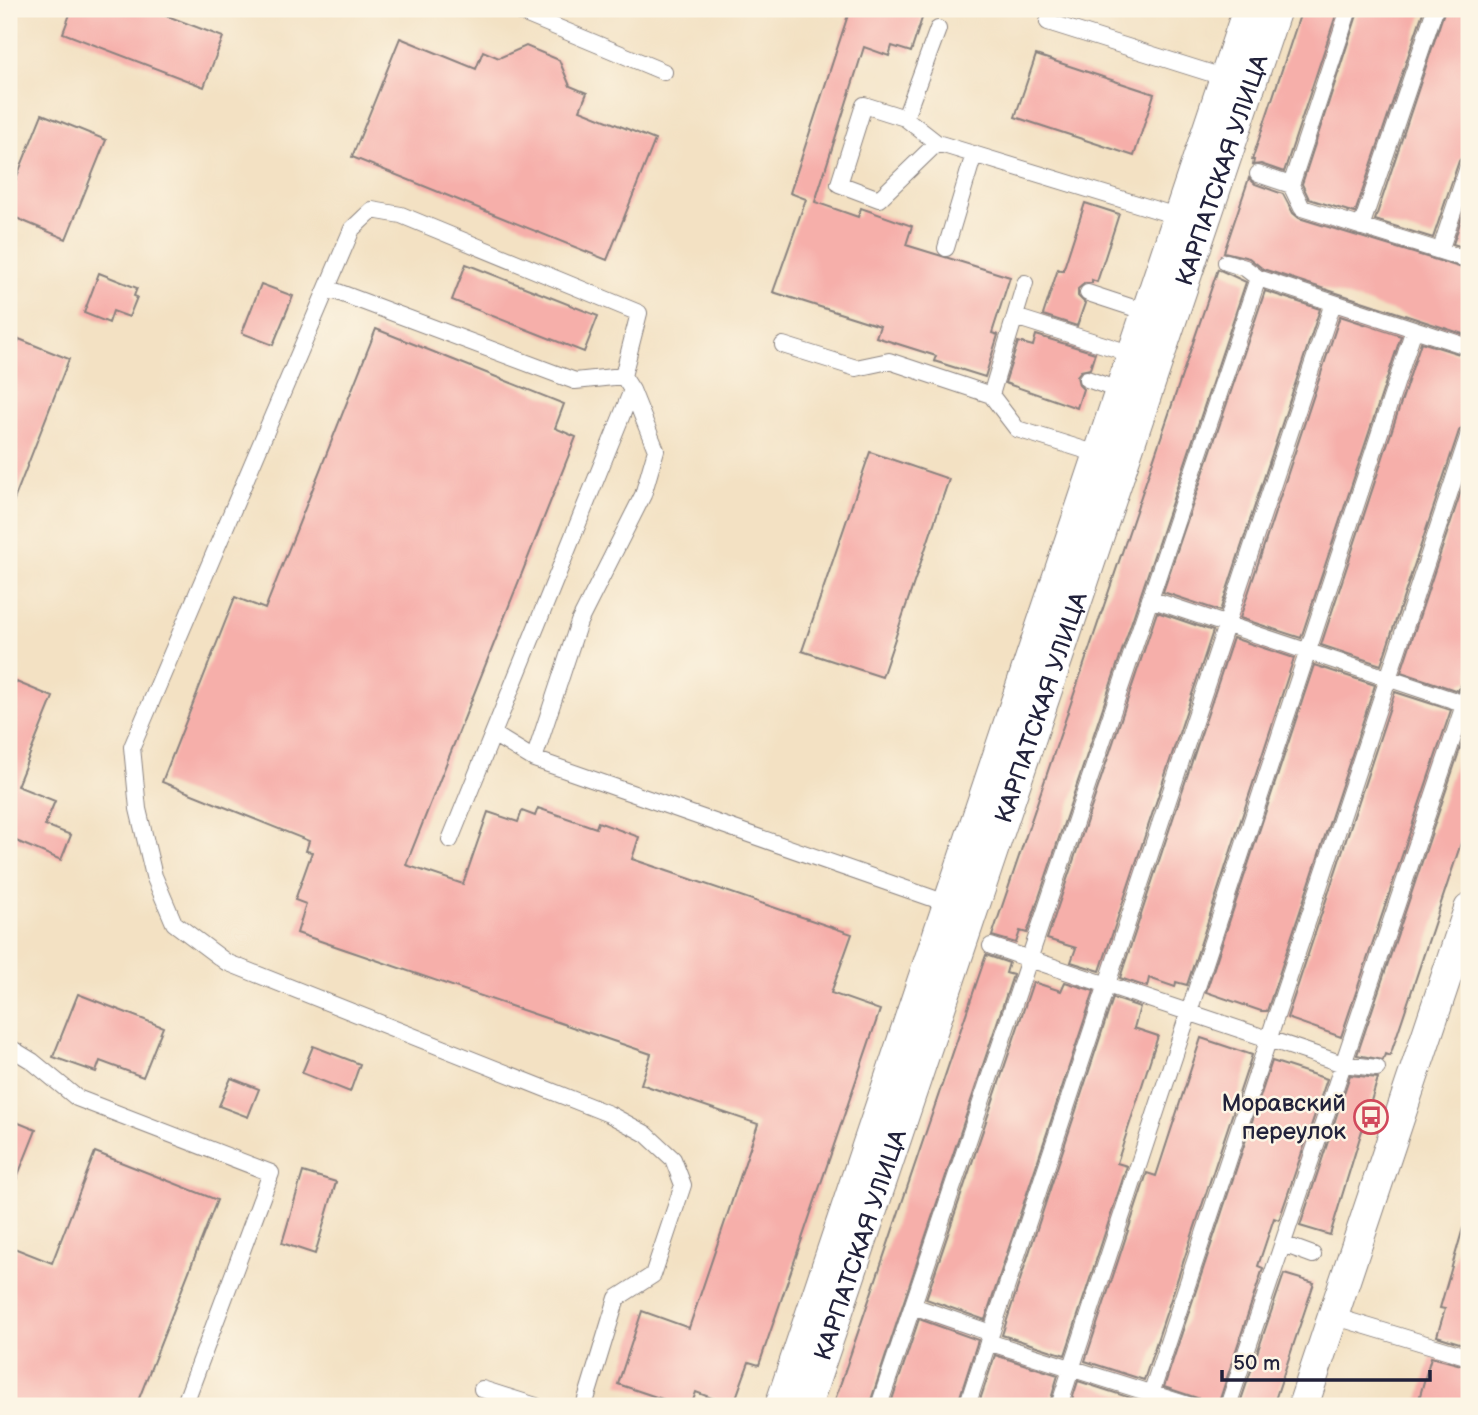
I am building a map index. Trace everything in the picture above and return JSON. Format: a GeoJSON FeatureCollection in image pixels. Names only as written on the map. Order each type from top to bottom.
{"type":"FeatureCollection","features":[{"type":"Feature","properties":{"kind":"street","name":"КАРПАТСКАЯ УЛИЦА"},"geometry":{"type":"LineString","coordinates":[[1238,82],[1248,9]]}},
{"type":"Feature","properties":{"kind":"street","name":"КАРПАТСКАЯ УЛИЦА"},"geometry":{"type":"LineString","coordinates":[[780,1406],[960,907],[1238,82],[1276,9]]}},
{"type":"Feature","properties":{"kind":"street","name":"КАРПАТСКАЯ УЛИЦА"},"geometry":{"type":"LineString","coordinates":[[806,1406],[960,907]]}},
{"type":"Feature","properties":{"kind":"street"},"geometry":{"type":"LineString","coordinates":[[1303,1406],[1469,909]]}},
{"type":"Feature","properties":{"kind":"lane"},"geometry":{"type":"LineString","coordinates":[[513,9],[664,72]]}},
{"type":"Feature","properties":{"kind":"lane"},"geometry":{"type":"LineString","coordinates":[[1349,9],[1291,184],[1302,208],[1469,260]]}},
{"type":"Feature","properties":{"kind":"lane"},"geometry":{"type":"LineString","coordinates":[[1361,227],[1435,9]]}},
{"type":"Feature","properties":{"kind":"lane"},"geometry":{"type":"LineString","coordinates":[[1048,22],[1238,82]]}},
{"type":"Feature","properties":{"kind":"lane"},"geometry":{"type":"LineString","coordinates":[[905,118],[938,29]]}},
{"type":"Feature","properties":{"kind":"lane"},"geometry":{"type":"LineString","coordinates":[[937,143],[878,199],[839,184],[864,105],[905,118],[937,143],[1191,221]]}},
{"type":"Feature","properties":{"kind":"lane"},"geometry":{"type":"LineString","coordinates":[[946,248],[974,154]]}},
{"type":"Feature","properties":{"kind":"lane"},"geometry":{"type":"LineString","coordinates":[[1440,251],[1469,164]]}},
{"type":"Feature","properties":{"kind":"lane"},"geometry":{"type":"LineString","coordinates":[[1258,174],[1291,184]]}},
{"type":"Feature","properties":{"kind":"lane"},"geometry":{"type":"LineString","coordinates":[[450,840],[627,383],[639,313],[401,215],[372,210],[352,229],[132,747],[138,809],[154,876],[174,923],[226,962],[609,1114],[646,1134],[673,1159],[682,1185],[653,1275],[617,1298],[584,1406]]}},
{"type":"Feature","properties":{"kind":"lane"},"geometry":{"type":"LineString","coordinates":[[1226,262],[1245,268],[1258,278],[1469,347]]}},
{"type":"Feature","properties":{"kind":"lane"},"geometry":{"type":"LineString","coordinates":[[879,1406],[1258,278]]}},
{"type":"Feature","properties":{"kind":"lane"},"geometry":{"type":"LineString","coordinates":[[990,395],[1025,283]]}},
{"type":"Feature","properties":{"kind":"lane"},"geometry":{"type":"LineString","coordinates":[[327,288],[575,381],[627,383]]}},
{"type":"Feature","properties":{"kind":"lane"},"geometry":{"type":"LineString","coordinates":[[1088,293],[1159,316]]}},
{"type":"Feature","properties":{"kind":"lane"},"geometry":{"type":"LineString","coordinates":[[967,1406],[1333,303]]}},
{"type":"Feature","properties":{"kind":"lane"},"geometry":{"type":"LineString","coordinates":[[1015,317],[1145,357]]}},
{"type":"Feature","properties":{"kind":"lane"},"geometry":{"type":"LineString","coordinates":[[1059,1406],[1414,329]]}},
{"type":"Feature","properties":{"kind":"lane"},"geometry":{"type":"LineString","coordinates":[[783,345],[856,368],[889,361],[990,395],[1017,429],[1111,459]]}},
{"type":"Feature","properties":{"kind":"lane"},"geometry":{"type":"LineString","coordinates":[[1087,379],[1133,395]]}},
{"type":"Feature","properties":{"kind":"lane"},"geometry":{"type":"LineString","coordinates":[[534,759],[579,622],[643,495],[656,450],[627,383]]}},
{"type":"Feature","properties":{"kind":"lane"},"geometry":{"type":"LineString","coordinates":[[1149,1400],[1469,434]]}},
{"type":"Feature","properties":{"kind":"lane"},"geometry":{"type":"LineString","coordinates":[[1150,599],[1388,678],[1467,697],[1228,1406]]}},
{"type":"Feature","properties":{"kind":"lane"},"geometry":{"type":"LineString","coordinates":[[493,734],[534,759],[960,907]]}},
{"type":"Feature","properties":{"kind":"lane"},"geometry":{"type":"LineString","coordinates":[[991,946],[1343,1064],[1377,1068]]}},
{"type":"Feature","properties":{"kind":"lane"},"geometry":{"type":"LineString","coordinates":[[9,1047],[32,1061],[77,1098],[271,1173],[184,1406]]}},
{"type":"Feature","properties":{"kind":"lane"},"geometry":{"type":"LineString","coordinates":[[1283,1244],[1313,1255]]}},
{"type":"Feature","properties":{"kind":"lane"},"geometry":{"type":"LineString","coordinates":[[913,1306],[1149,1400],[1191,1406]]}},
{"type":"Feature","properties":{"kind":"lane"},"geometry":{"type":"LineString","coordinates":[[1333,1316],[1469,1357]]}},
{"type":"Feature","properties":{"kind":"lane"},"geometry":{"type":"LineString","coordinates":[[482,1390],[536,1406]]}},
{"type":"Feature","properties":{"kind":"building"},"geometry":{"type":"Polygon","coordinates":[[[72,9],[149,9],[223,37],[204,87],[63,33],[72,9]]]}},
{"type":"Feature","properties":{"kind":"building"},"geometry":{"type":"Polygon","coordinates":[[[850,9],[925,9],[911,52],[892,46],[889,56],[864,47],[815,202],[858,217],[861,208],[912,226],[906,245],[1010,277],[992,333],[998,335],[985,377],[934,361],[936,356],[876,337],[880,326],[773,292],[806,199],[790,193],[850,9]]]}},
{"type":"Feature","properties":{"kind":"building"},"geometry":{"type":"Polygon","coordinates":[[[1302,9],[1338,9],[1284,172],[1261,164],[1253,165],[1252,160],[1302,9]]]}},
{"type":"Feature","properties":{"kind":"building"},"geometry":{"type":"Polygon","coordinates":[[[1359,9],[1424,9],[1355,213],[1309,199],[1302,184],[1359,9]]]}},
{"type":"Feature","properties":{"kind":"building"},"geometry":{"type":"Polygon","coordinates":[[[1445,9],[1469,9],[1469,154],[1459,161],[1433,238],[1375,220],[1445,9]]]}},
{"type":"Feature","properties":{"kind":"building"},"geometry":{"type":"Polygon","coordinates":[[[400,38],[476,69],[483,51],[499,58],[526,46],[559,60],[570,86],[587,93],[580,110],[655,140],[607,260],[352,157],[400,38]]]}},
{"type":"Feature","properties":{"kind":"building"},"geometry":{"type":"Polygon","coordinates":[[[1036,55],[1154,94],[1134,156],[1015,117],[1036,55]]]}},
{"type":"Feature","properties":{"kind":"building"},"geometry":{"type":"Polygon","coordinates":[[[42,114],[106,140],[66,239],[9,215],[9,196],[42,114]]]}},
{"type":"Feature","properties":{"kind":"building"},"geometry":{"type":"Polygon","coordinates":[[[1249,178],[1255,184],[1283,194],[1293,213],[1299,218],[1469,270],[1469,336],[1263,269],[1249,258],[1224,252],[1249,178]]]}},
{"type":"Feature","properties":{"kind":"building"},"geometry":{"type":"Polygon","coordinates":[[[1469,196],[1469,249],[1453,244],[1469,196]]]}},
{"type":"Feature","properties":{"kind":"building"},"geometry":{"type":"Polygon","coordinates":[[[1085,203],[1119,214],[1097,282],[1092,280],[1092,283],[1085,283],[1078,289],[1078,296],[1085,303],[1077,326],[1043,315],[1058,269],[1063,271],[1085,203]]]}},
{"type":"Feature","properties":{"kind":"building"},"geometry":{"type":"Polygon","coordinates":[[[466,264],[598,316],[584,352],[452,300],[466,264]]]}},
{"type":"Feature","properties":{"kind":"building"},"geometry":{"type":"Polygon","coordinates":[[[1218,269],[1246,282],[1027,933],[1020,931],[1016,943],[992,936],[1218,269]]]}},
{"type":"Feature","properties":{"kind":"building"},"geometry":{"type":"Polygon","coordinates":[[[99,273],[137,288],[134,296],[137,297],[129,317],[113,311],[109,323],[84,313],[99,273]]]}},
{"type":"Feature","properties":{"kind":"building"},"geometry":{"type":"Polygon","coordinates":[[[261,284],[293,296],[273,345],[242,333],[261,284]]]}},
{"type":"Feature","properties":{"kind":"building"},"geometry":{"type":"Polygon","coordinates":[[[1265,291],[1320,309],[1220,611],[1163,592],[1265,291]]]}},
{"type":"Feature","properties":{"kind":"building"},"geometry":{"type":"Polygon","coordinates":[[[1340,316],[1401,336],[1301,638],[1240,618],[1340,316]]]}},
{"type":"Feature","properties":{"kind":"building"},"geometry":{"type":"Polygon","coordinates":[[[376,329],[564,404],[555,428],[576,437],[406,865],[463,884],[488,812],[518,822],[522,811],[535,816],[538,808],[596,828],[598,822],[639,837],[632,859],[852,934],[831,993],[880,1010],[759,1365],[749,1362],[733,1406],[696,1392],[691,1406],[683,1406],[618,1384],[642,1311],[689,1328],[758,1124],[641,1084],[651,1054],[297,933],[306,904],[295,900],[312,852],[306,851],[309,841],[162,782],[235,597],[265,609],[376,329]]]}},
{"type":"Feature","properties":{"kind":"building"},"geometry":{"type":"Polygon","coordinates":[[[1036,335],[1095,353],[1090,369],[1081,371],[1077,376],[1083,389],[1077,408],[1005,383],[1018,342],[1033,346],[1036,335]]]}},
{"type":"Feature","properties":{"kind":"building"},"geometry":{"type":"Polygon","coordinates":[[[19,339],[69,359],[10,510],[9,367],[19,339]]]}},
{"type":"Feature","properties":{"kind":"building"},"geometry":{"type":"Polygon","coordinates":[[[1421,342],[1469,357],[1469,424],[1459,431],[1381,665],[1321,645],[1421,342]]]}},
{"type":"Feature","properties":{"kind":"building"},"geometry":{"type":"Polygon","coordinates":[[[870,452],[949,479],[882,677],[802,651],[870,452]]]}},
{"type":"Feature","properties":{"kind":"building"},"geometry":{"type":"Polygon","coordinates":[[[1469,467],[1469,680],[1462,683],[1458,691],[1401,672],[1469,467]]]}},
{"type":"Feature","properties":{"kind":"building"},"geometry":{"type":"Polygon","coordinates":[[[1157,612],[1213,631],[1100,971],[1071,962],[1076,948],[1047,939],[1157,612]]]}},
{"type":"Feature","properties":{"kind":"building"},"geometry":{"type":"Polygon","coordinates":[[[1233,638],[1294,658],[1187,985],[1176,982],[1175,987],[1149,978],[1147,987],[1120,978],[1233,638]]]}},
{"type":"Feature","properties":{"kind":"building"},"geometry":{"type":"Polygon","coordinates":[[[1314,665],[1375,685],[1267,1011],[1261,1011],[1206,992],[1314,665]]]}},
{"type":"Feature","properties":{"kind":"building"},"geometry":{"type":"Polygon","coordinates":[[[9,679],[53,697],[17,786],[55,801],[45,825],[71,835],[61,860],[9,838],[9,679]]]}},
{"type":"Feature","properties":{"kind":"building"},"geometry":{"type":"Polygon","coordinates":[[[1395,692],[1451,710],[1341,1037],[1287,1018],[1395,692]]]}},
{"type":"Feature","properties":{"kind":"building"},"geometry":{"type":"Polygon","coordinates":[[[1469,722],[1469,819],[1390,1056],[1385,1054],[1383,1060],[1357,1055],[1469,722]]]}},
{"type":"Feature","properties":{"kind":"building"},"geometry":{"type":"Polygon","coordinates":[[[986,955],[1009,963],[1006,973],[1013,975],[869,1406],[833,1406],[986,955]]]}},
{"type":"Feature","properties":{"kind":"building"},"geometry":{"type":"Polygon","coordinates":[[[1033,982],[1061,991],[1065,982],[1094,991],[985,1320],[926,1299],[1033,982]]]}},
{"type":"Feature","properties":{"kind":"building"},"geometry":{"type":"Polygon","coordinates":[[[78,994],[163,1027],[143,1077],[100,1061],[96,1072],[53,1057],[78,994]]]}},
{"type":"Feature","properties":{"kind":"building"},"geometry":{"type":"Polygon","coordinates":[[[1113,998],[1140,1007],[1134,1028],[1158,1036],[1117,1163],[1127,1166],[1065,1355],[1002,1335],[1113,998]]]}},
{"type":"Feature","properties":{"kind":"building"},"geometry":{"type":"Polygon","coordinates":[[[1201,1038],[1252,1055],[1144,1380],[1085,1361],[1147,1173],[1156,1176],[1201,1038]]]}},
{"type":"Feature","properties":{"kind":"building"},"geometry":{"type":"Polygon","coordinates":[[[313,1046],[360,1064],[350,1092],[302,1073],[313,1046]]]}},
{"type":"Feature","properties":{"kind":"building"},"geometry":{"type":"Polygon","coordinates":[[[1272,1061],[1327,1079],[1279,1220],[1274,1218],[1258,1266],[1263,1268],[1218,1405],[1164,1387],[1272,1061]]]}},
{"type":"Feature","properties":{"kind":"building"},"geometry":{"type":"Polygon","coordinates":[[[1350,1075],[1378,1078],[1330,1235],[1300,1226],[1350,1075]]]}},
{"type":"Feature","properties":{"kind":"building"},"geometry":{"type":"Polygon","coordinates":[[[231,1078],[259,1089],[248,1117],[219,1106],[231,1078]]]}},
{"type":"Feature","properties":{"kind":"building"},"geometry":{"type":"Polygon","coordinates":[[[9,1119],[36,1130],[10,1195],[9,1195],[9,1119]]]}},
{"type":"Feature","properties":{"kind":"building"},"geometry":{"type":"Polygon","coordinates":[[[95,1152],[217,1200],[136,1406],[9,1406],[9,1246],[52,1263],[95,1152]]]}},
{"type":"Feature","properties":{"kind":"building"},"geometry":{"type":"Polygon","coordinates":[[[303,1172],[336,1182],[315,1254],[282,1243],[303,1172]]]}},
{"type":"Feature","properties":{"kind":"building"},"geometry":{"type":"Polygon","coordinates":[[[1463,1228],[1469,1228],[1469,1346],[1437,1336],[1445,1309],[1440,1308],[1463,1228]]]}},
{"type":"Feature","properties":{"kind":"building"},"geometry":{"type":"Polygon","coordinates":[[[1284,1274],[1314,1283],[1273,1406],[1239,1406],[1284,1274]]]}},
{"type":"Feature","properties":{"kind":"building"},"geometry":{"type":"Polygon","coordinates":[[[919,1319],[978,1340],[957,1406],[890,1406],[919,1319]]]}},
{"type":"Feature","properties":{"kind":"building"},"geometry":{"type":"Polygon","coordinates":[[[995,1355],[1058,1375],[1049,1406],[978,1406],[995,1355]]]}},
{"type":"Feature","properties":{"kind":"building"},"geometry":{"type":"Polygon","coordinates":[[[1431,1357],[1469,1367],[1469,1406],[1417,1406],[1431,1357]]]}},
{"type":"Feature","properties":{"kind":"building"},"geometry":{"type":"Polygon","coordinates":[[[1078,1381],[1134,1399],[1131,1406],[1070,1406],[1078,1381]]]}},
{"type":"Feature","properties":{"kind":"place","name":"Моравский переулок"},"geometry":{"type":"Point","coordinates":[1371,1117]}}]}
